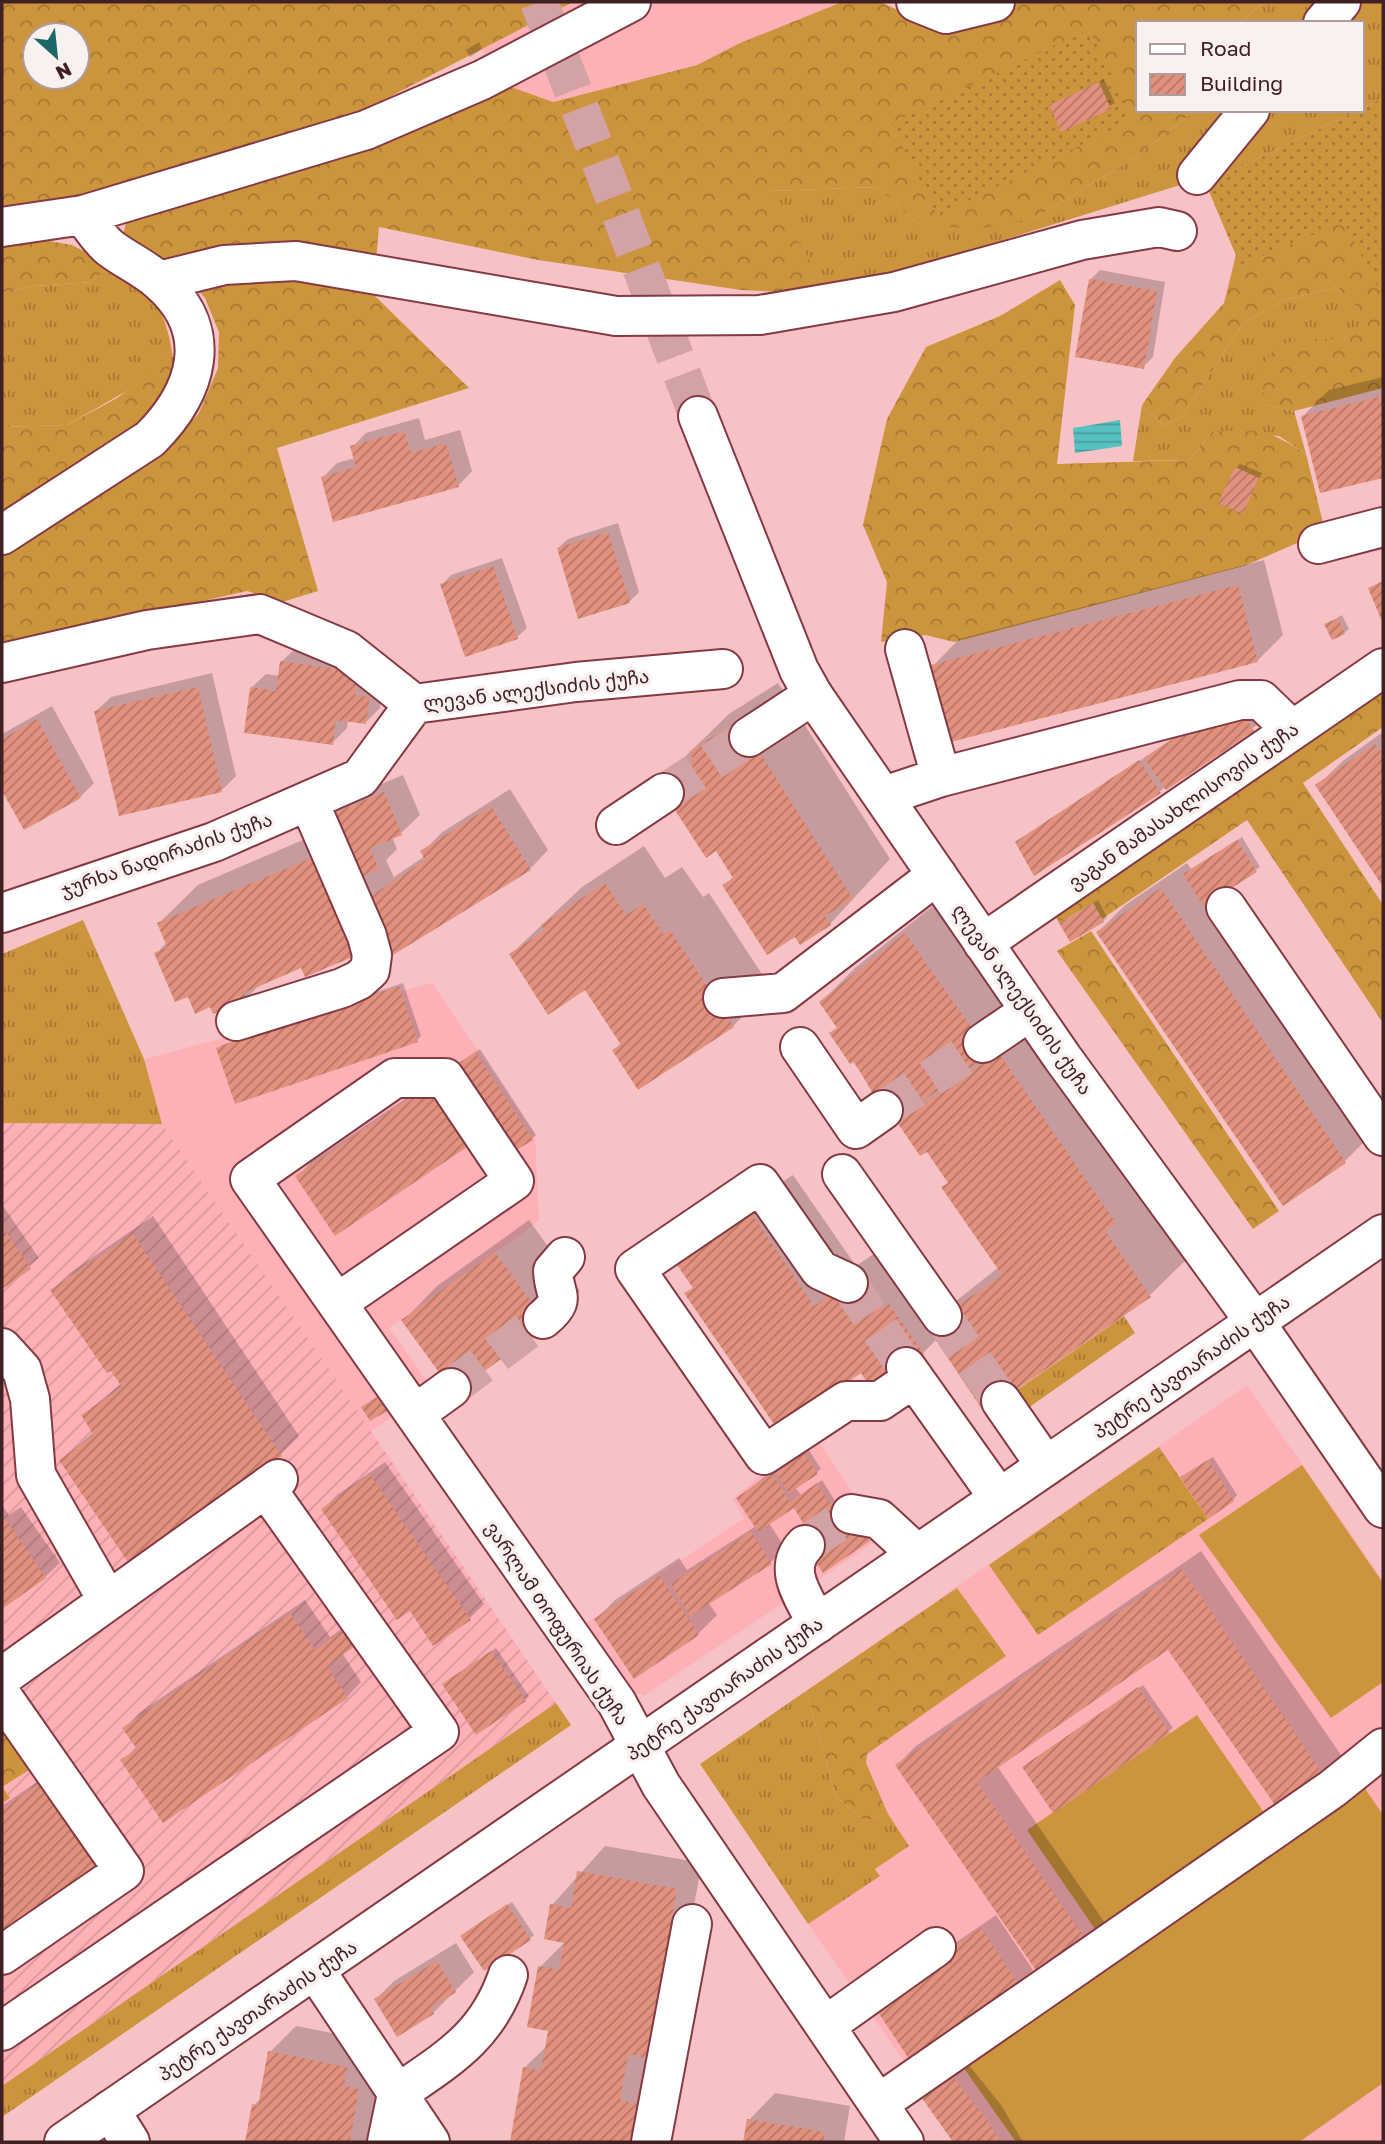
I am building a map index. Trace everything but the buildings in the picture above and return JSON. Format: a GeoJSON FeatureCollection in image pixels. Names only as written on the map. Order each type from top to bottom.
{"type":"FeatureCollection","features":[{"type":"Feature","properties":{"kind":"street"},"geometry":{"type":"LineString","coordinates":[[2,227],[83,215],[366,130],[482,80],[631,2]]}},
{"type":"Feature","properties":{"kind":"street"},"geometry":{"type":"LineString","coordinates":[[916,2],[946,14],[995,2]]}},
{"type":"Feature","properties":{"kind":"street"},"geometry":{"type":"LineString","coordinates":[[1325,21],[1341,2]]}},
{"type":"Feature","properties":{"kind":"street"},"geometry":{"type":"LineString","coordinates":[[1197,175],[1249,112]]}},
{"type":"Feature","properties":{"kind":"street"},"geometry":{"type":"LineString","coordinates":[[2,535],[150,439],[169,419],[183,398],[192,375],[195,351],[192,330],[174,296],[159,281],[110,248],[83,215]]}},
{"type":"Feature","properties":{"kind":"street"},"geometry":{"type":"LineString","coordinates":[[159,281],[224,265],[296,261],[615,316],[760,315],[894,292],[1082,240],[1159,228],[1177,231]]}},
{"type":"Feature","properties":{"kind":"street","name":"ლევან ალექსიძის ქუჩა"},"geometry":{"type":"LineString","coordinates":[[698,416],[806,682],[1030,1011],[1223,1282],[1255,1322],[1383,1508]]}},
{"type":"Feature","properties":{"kind":"street"},"geometry":{"type":"LineString","coordinates":[[1318,544],[1383,527]]}},
{"type":"Feature","properties":{"kind":"street","name":"ლევან ალექსიძის ქუჩა"},"geometry":{"type":"LineString","coordinates":[[2,663],[147,630],[260,614],[346,650],[414,704],[576,682],[723,669]]}},
{"type":"Feature","properties":{"kind":"street"},"geometry":{"type":"LineString","coordinates":[[905,649],[941,777]]}},
{"type":"Feature","properties":{"kind":"street","name":"ვაგან მამასახლისოვის ქუჩა"},"geometry":{"type":"LineString","coordinates":[[983,943],[1383,668]]}},
{"type":"Feature","properties":{"kind":"street"},"geometry":{"type":"LineString","coordinates":[[749,737],[806,682]]}},
{"type":"Feature","properties":{"kind":"street"},"geometry":{"type":"LineString","coordinates":[[884,796],[941,777],[1240,700],[1261,700],[1293,730]]}},
{"type":"Feature","properties":{"kind":"street","name":"ჯურხა ნადირაძის ქუჩა"},"geometry":{"type":"LineString","coordinates":[[2,913],[214,842],[360,778],[414,704]]}},
{"type":"Feature","properties":{"kind":"street"},"geometry":{"type":"LineString","coordinates":[[616,825],[664,793]]}},
{"type":"Feature","properties":{"kind":"street"},"geometry":{"type":"LineString","coordinates":[[236,1021],[342,988],[359,980],[370,970],[372,955],[367,936],[309,802]]}},
{"type":"Feature","properties":{"kind":"street"},"geometry":{"type":"LineString","coordinates":[[723,999],[783,993],[937,875]]}},
{"type":"Feature","properties":{"kind":"street"},"geometry":{"type":"LineString","coordinates":[[1226,907],[1383,1136]]}},
{"type":"Feature","properties":{"kind":"street"},"geometry":{"type":"LineString","coordinates":[[983,1043],[1030,1011]]}},
{"type":"Feature","properties":{"kind":"street"},"geometry":{"type":"LineString","coordinates":[[800,1047],[856,1129],[883,1110]]}},
{"type":"Feature","properties":{"kind":"street","name":"ვარლამ თოფურიას ქუჩა"},"geometry":{"type":"LineString","coordinates":[[337,1303],[514,1181],[445,1078],[395,1078],[250,1179],[617,1703],[662,1785],[825,2026],[889,2130]]}},
{"type":"Feature","properties":{"kind":"street"},"geometry":{"type":"LineString","coordinates":[[842,1174],[943,1317]]}},
{"type":"Feature","properties":{"kind":"street"},"geometry":{"type":"LineString","coordinates":[[848,1283],[820,1270],[760,1184],[635,1269],[764,1455],[846,1401],[880,1401],[899,1380],[999,1498]]}},
{"type":"Feature","properties":{"kind":"street","name":"პეტრე ქავთარაძის ქუჩა"},"geometry":{"type":"LineString","coordinates":[[64,2142],[1383,1234]]}},
{"type":"Feature","properties":{"kind":"street"},"geometry":{"type":"LineString","coordinates":[[543,1319],[556,1309],[560,1298],[553,1271],[565,1256]]}},
{"type":"Feature","properties":{"kind":"street"},"geometry":{"type":"LineString","coordinates":[[2,1348],[22,1370],[30,1399],[36,1475],[107,1601]]}},
{"type":"Feature","properties":{"kind":"street"},"geometry":{"type":"LineString","coordinates":[[415,1415],[451,1388]]}},
{"type":"Feature","properties":{"kind":"street"},"geometry":{"type":"LineString","coordinates":[[1001,1401],[1046,1466]]}},
{"type":"Feature","properties":{"kind":"street"},"geometry":{"type":"LineString","coordinates":[[2,1677],[272,1484],[439,1732],[2,2031]]}},
{"type":"Feature","properties":{"kind":"street"},"geometry":{"type":"LineString","coordinates":[[851,1514],[879,1519],[917,1554]]}},
{"type":"Feature","properties":{"kind":"street"},"geometry":{"type":"LineString","coordinates":[[805,1545],[793,1564],[794,1577],[817,1624]]}},
{"type":"Feature","properties":{"kind":"street"},"geometry":{"type":"LineString","coordinates":[[2,1696],[124,1871],[2,1955]]}},
{"type":"Feature","properties":{"kind":"street"},"geometry":{"type":"LineString","coordinates":[[889,2130],[1383,1748]]}},
{"type":"Feature","properties":{"kind":"street"},"geometry":{"type":"LineString","coordinates":[[651,2142],[692,1924]]}},
{"type":"Feature","properties":{"kind":"street"},"geometry":{"type":"LineString","coordinates":[[825,2026],[936,1947]]}},
{"type":"Feature","properties":{"kind":"street"},"geometry":{"type":"LineString","coordinates":[[315,1970],[430,2142]]}},
{"type":"Feature","properties":{"kind":"street"},"geometry":{"type":"LineString","coordinates":[[387,2142],[397,2094],[475,2037],[498,2004],[508,1975]]}},
{"type":"Feature","properties":{"kind":"street"},"geometry":{"type":"LineString","coordinates":[[110,2110],[130,2142]]}},
{"type":"Feature","properties":{"kind":"shaded area"},"geometry":{"type":"Polygon","coordinates":[[[573,2],[842,2],[740,43],[697,65],[553,102],[500,83],[481,48],[573,2]]]}},
{"type":"Feature","properties":{"kind":"shaded area"},"geometry":{"type":"Polygon","coordinates":[[[432,983],[535,1135],[539,1221],[389,1328],[433,1389],[370,1432],[162,1124],[144,1059],[432,983]]]}},
{"type":"Feature","properties":{"kind":"shaded area"},"geometry":{"type":"Polygon","coordinates":[[[2,1123],[162,1124],[556,1703],[2,2086],[2,1123]]]}},
{"type":"Feature","properties":{"kind":"shaded area"},"geometry":{"type":"Polygon","coordinates":[[[1247,1385],[1383,1580],[1383,2142],[960,2142],[808,1924],[879,1876],[806,1691],[1247,1385]]]}},
{"type":"Feature","properties":{"kind":"shaded area"},"geometry":{"type":"Polygon","coordinates":[[[816,1437],[882,1537],[644,1696],[626,1689],[580,1627],[744,1518],[733,1499],[771,1466],[816,1437]]]}},
{"type":"Feature","properties":{"kind":"green space"},"geometry":{"type":"Polygon","coordinates":[[[2,2],[573,2],[364,110],[94,194],[2,211],[2,2]]]}},
{"type":"Feature","properties":{"kind":"green space"},"geometry":{"type":"Polygon","coordinates":[[[842,2],[880,2],[947,32],[978,22],[1016,2],[1264,2],[1242,21],[1136,21],[1136,112],[1193,112],[1133,159],[1035,218],[977,229],[918,224],[877,187],[768,191],[830,294],[741,290],[538,260],[379,227],[373,294],[469,388],[277,448],[318,591],[282,602],[247,591],[2,646],[2,556],[159,457],[199,413],[218,368],[219,332],[205,298],[181,270],[123,234],[127,220],[500,83],[553,102],[697,65],[740,43],[842,2]]]}},
{"type":"Feature","properties":{"kind":"green space"},"geometry":{"type":"Polygon","coordinates":[[[1264,2],[1383,2],[1383,98],[1364,107],[1364,21],[1242,21],[1264,2]]]}},
{"type":"Feature","properties":{"kind":"green space"},"geometry":{"type":"Polygon","coordinates":[[[1089,29],[1133,119],[938,216],[891,124],[1089,29]]]}},
{"type":"Feature","properties":{"kind":"green space"},"geometry":{"type":"Polygon","coordinates":[[[1383,98],[1383,388],[1294,411],[1267,405],[1257,371],[1277,346],[1299,339],[1344,339],[1369,318],[1337,287],[1284,300],[1243,323],[1182,417],[1163,425],[1142,405],[1175,358],[1224,303],[1236,255],[1206,184],[1354,112],[1364,112],[1364,107],[1383,98]]]}},
{"type":"Feature","properties":{"kind":"green space"},"geometry":{"type":"Polygon","coordinates":[[[1383,98],[1383,297],[1344,222],[1237,266],[1236,255],[1206,184],[1354,112],[1364,112],[1364,107],[1383,98]]]}},
{"type":"Feature","properties":{"kind":"green space"},"geometry":{"type":"Polygon","coordinates":[[[1193,112],[1354,112],[1206,184],[1180,185],[830,294],[767,191],[877,187],[918,224],[1035,218],[1133,159],[1193,112]]]}},
{"type":"Feature","properties":{"kind":"green space"},"geometry":{"type":"Polygon","coordinates":[[[43,240],[72,245],[110,265],[92,282],[35,286],[2,293],[2,247],[43,240]]]}},
{"type":"Feature","properties":{"kind":"green space"},"geometry":{"type":"Polygon","coordinates":[[[110,265],[138,284],[156,305],[167,330],[174,364],[67,425],[2,427],[2,293],[35,286],[92,282],[110,265]]]}},
{"type":"Feature","properties":{"kind":"green space"},"geometry":{"type":"Polygon","coordinates":[[[1060,280],[1075,305],[1057,464],[1189,460],[1212,432],[1262,432],[1282,439],[1306,454],[1325,531],[1244,566],[954,642],[925,635],[881,642],[887,582],[863,525],[887,419],[926,347],[1000,316],[1060,280]]]}},
{"type":"Feature","properties":{"kind":"green space"},"geometry":{"type":"Polygon","coordinates":[[[1337,287],[1370,318],[1344,339],[1299,339],[1267,405],[1294,411],[1306,454],[1279,436],[1212,432],[1189,460],[1133,461],[1142,405],[1163,425],[1182,417],[1243,323],[1284,300],[1337,287]]]}},
{"type":"Feature","properties":{"kind":"green space"},"geometry":{"type":"Polygon","coordinates":[[[164,364],[174,364],[169,387],[127,435],[2,513],[2,427],[67,425],[117,398],[164,364]]]}},
{"type":"Feature","properties":{"kind":"green space"},"geometry":{"type":"Polygon","coordinates":[[[1383,675],[1383,727],[1303,783],[1383,905],[1383,1023],[1247,820],[1102,919],[1093,903],[1059,923],[1050,904],[1383,675]]]}},
{"type":"Feature","properties":{"kind":"green space"},"geometry":{"type":"Polygon","coordinates":[[[83,920],[144,1059],[162,1124],[2,1123],[2,954],[83,920]]]}},
{"type":"Feature","properties":{"kind":"green space"},"geometry":{"type":"Polygon","coordinates":[[[1091,931],[1279,1211],[1253,1229],[1057,951],[1091,931]]]}},
{"type":"Feature","properties":{"kind":"green space"},"geometry":{"type":"Polygon","coordinates":[[[1124,1316],[1135,1333],[1028,1408],[1017,1390],[1124,1316]]]}},
{"type":"Feature","properties":{"kind":"green space"},"geometry":{"type":"Polygon","coordinates":[[[1159,1447],[1208,1519],[1038,1635],[989,1565],[1159,1447]]]}},
{"type":"Feature","properties":{"kind":"green space"},"geometry":{"type":"Polygon","coordinates":[[[1302,1465],[1383,1583],[1383,1682],[1331,1718],[1199,1535],[1302,1465]]]}},
{"type":"Feature","properties":{"kind":"green space"},"geometry":{"type":"Polygon","coordinates":[[[957,1588],[1006,1656],[867,1754],[866,1763],[888,1814],[865,1821],[836,1797],[806,1691],[957,1588]]]}},
{"type":"Feature","properties":{"kind":"green space"},"geometry":{"type":"Polygon","coordinates":[[[806,1691],[836,1797],[865,1821],[888,1814],[909,1846],[875,1869],[880,1876],[808,1924],[700,1764],[806,1691]]]}},
{"type":"Feature","properties":{"kind":"green space"},"geometry":{"type":"Polygon","coordinates":[[[556,1703],[571,1725],[2,2117],[2,2086],[556,1703]]]}},
{"type":"Feature","properties":{"kind":"green space"},"geometry":{"type":"Polygon","coordinates":[[[1197,1715],[1267,1817],[1097,1932],[1027,1830],[1197,1715]]]}},
{"type":"Feature","properties":{"kind":"green space"},"geometry":{"type":"Polygon","coordinates":[[[2,1718],[40,1763],[2,1787],[2,1718]]]}},
{"type":"Feature","properties":{"kind":"green space"},"geometry":{"type":"Polygon","coordinates":[[[1362,1784],[1383,1815],[1383,2083],[1299,2142],[1016,2142],[963,2067],[1362,1784]]]}},
{"type":"Feature","properties":{"kind":"green space"},"geometry":{"type":"Polygon","coordinates":[[[2,1787],[10,1798],[2,1803],[2,1787]]]}},
{"type":"Feature","properties":{"kind":"water"},"geometry":{"type":"Polygon","coordinates":[[[1120,420],[1122,446],[1075,453],[1073,428],[1120,420]]]}},
{"type":"Feature","properties":{"kind":"tunnel"},"geometry":{"type":"LineString","coordinates":[[539,2],[698,416]]}},
{"type":"Feature","properties":{"kind":"tunnel"},"geometry":{"type":"LineString","coordinates":[[664,793],[749,737]]}},
{"type":"Feature","properties":{"kind":"tunnel"},"geometry":{"type":"LineString","coordinates":[[883,1110],[983,1043]]}},
{"type":"Feature","properties":{"kind":"tunnel"},"geometry":{"type":"LineString","coordinates":[[848,1283],[906,1367]]}},
{"type":"Feature","properties":{"kind":"tunnel"},"geometry":{"type":"LineString","coordinates":[[942,1316],[1001,1401]]}},
{"type":"Feature","properties":{"kind":"tunnel"},"geometry":{"type":"LineString","coordinates":[[451,1388],[543,1319]]}},
{"type":"Feature","properties":{"kind":"tunnel"},"geometry":{"type":"LineString","coordinates":[[805,1545],[851,1514]]}}]}
